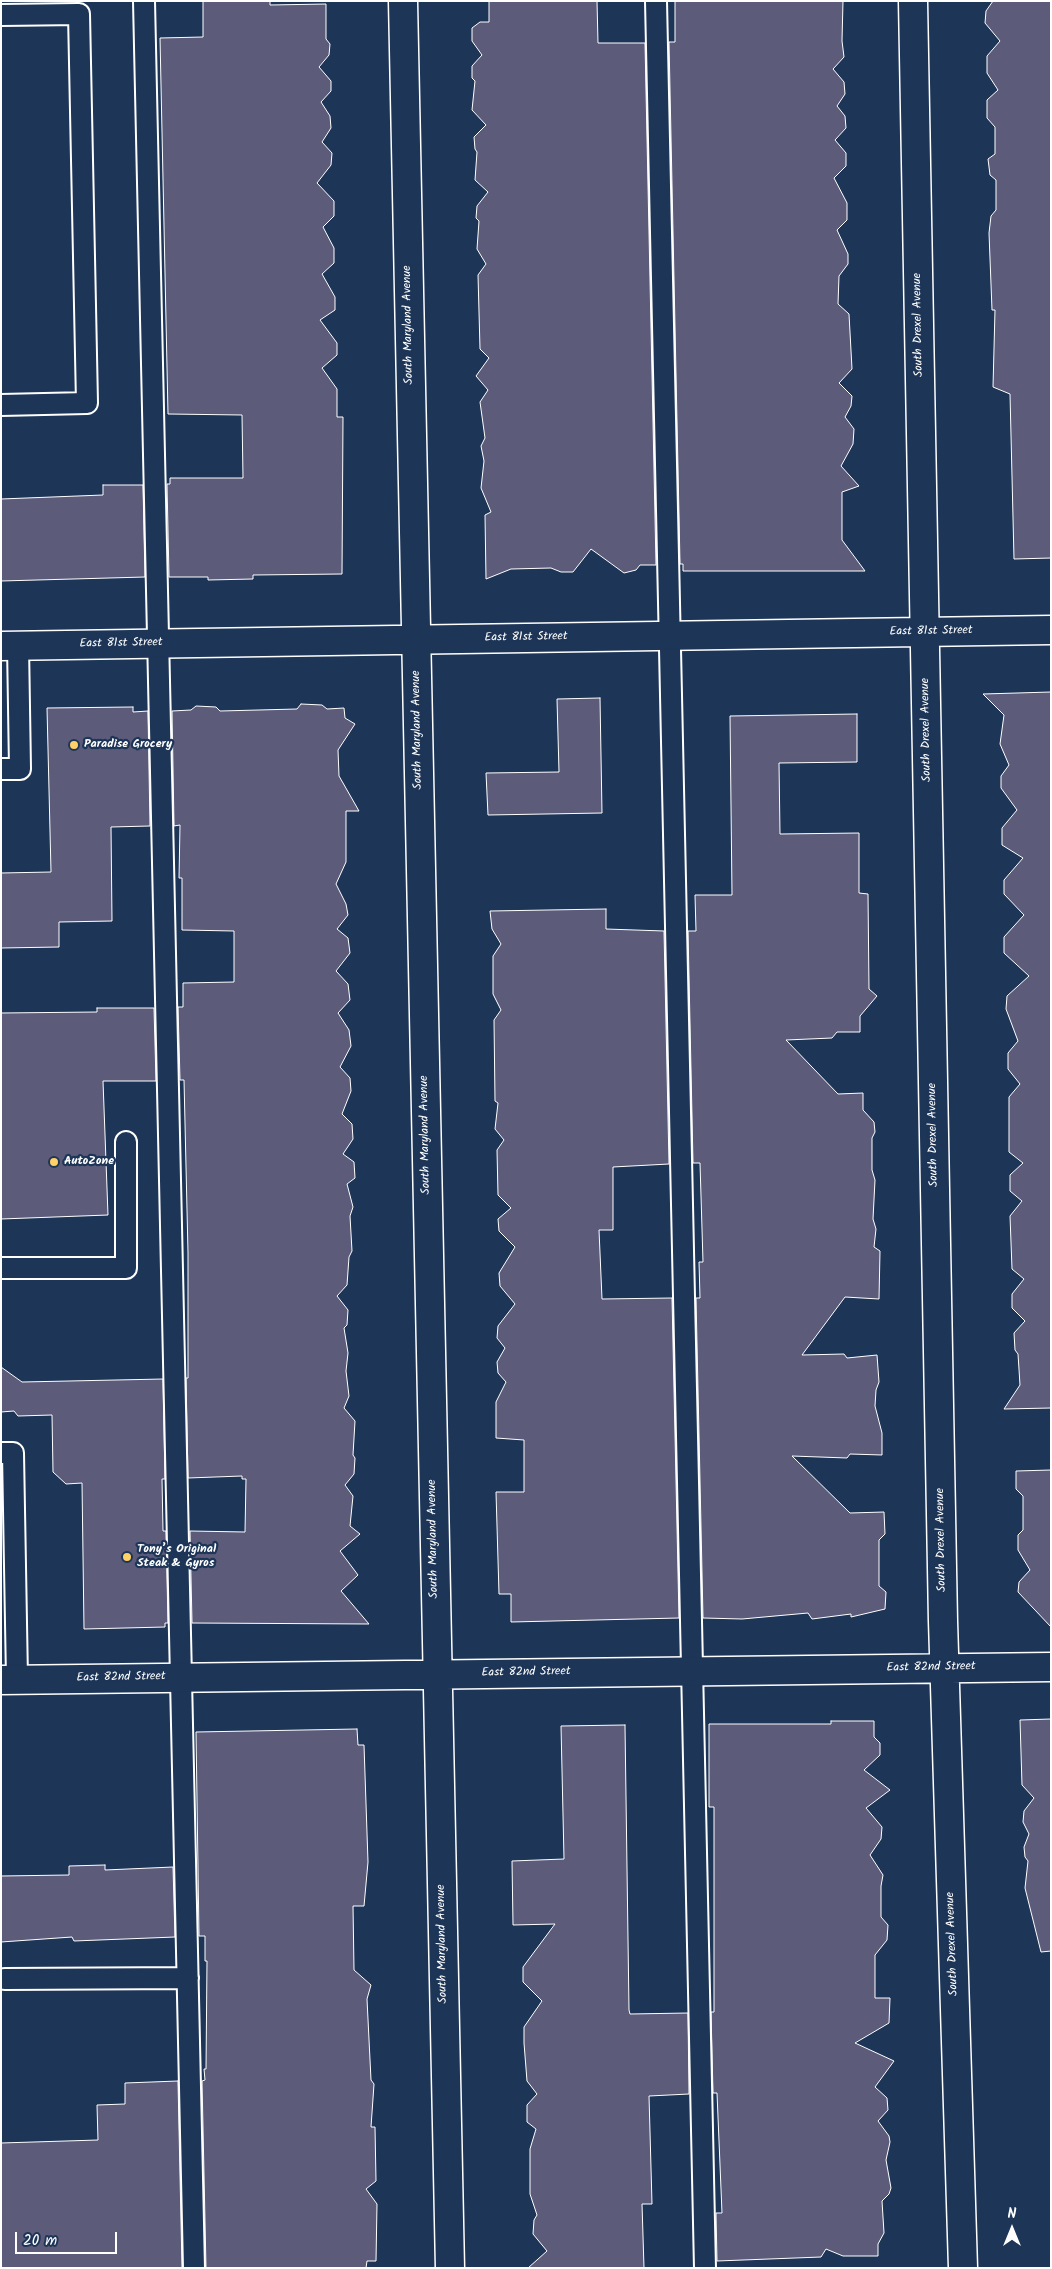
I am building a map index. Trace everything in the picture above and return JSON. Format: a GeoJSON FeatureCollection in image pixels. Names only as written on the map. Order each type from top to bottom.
{"type":"FeatureCollection","features":[{"type":"Feature","properties":{"kind":"street","name":"South Maryland Avenue"},"geometry":{"type":"LineString","coordinates":[[403,1],[436,1674],[450,2268]]}},
{"type":"Feature","properties":{"kind":"street","name":"South Drexel Avenue"},"geometry":{"type":"LineString","coordinates":[[913,1],[944,1668],[963,2268]]}},
{"type":"Feature","properties":{"kind":"street","name":"East 81st Street"},"geometry":{"type":"LineString","coordinates":[[10,645],[1051,630]]}},
{"type":"Feature","properties":{"kind":"street","name":"East 82nd Street"},"geometry":{"type":"LineString","coordinates":[[9,1680],[1051,1667]]}},
{"type":"Feature","properties":{"kind":"lane"},"geometry":{"type":"LineString","coordinates":[[144,1],[194,2268]]}},
{"type":"Feature","properties":{"kind":"lane"},"geometry":{"type":"LineString","coordinates":[[656,1],[694,1671],[705,2268]]}},
{"type":"Feature","properties":{"kind":"lane"},"geometry":{"type":"LineString","coordinates":[[1,15],[79,14],[87,403],[1,405]]}},
{"type":"Feature","properties":{"kind":"lane"},"geometry":{"type":"LineString","coordinates":[[1,769],[20,769],[10,645]]}},
{"type":"Feature","properties":{"kind":"lane"},"geometry":{"type":"LineString","coordinates":[[1,1268],[126,1268],[126,1142]]}},
{"type":"Feature","properties":{"kind":"lane"},"geometry":{"type":"LineString","coordinates":[[1,1453],[13,1453],[9,1680]]}},
{"type":"Feature","properties":{"kind":"lane"},"geometry":{"type":"LineString","coordinates":[[5,1979],[188,1978]]}},
{"type":"Feature","properties":{"kind":"building"},"geometry":{"type":"Polygon","coordinates":[[[203,1],[270,1],[270,5],[326,4],[326,39],[330,44],[329,55],[319,67],[331,81],[331,91],[321,102],[330,116],[331,128],[322,142],[332,153],[331,165],[317,183],[334,201],[334,216],[323,227],[334,248],[334,263],[322,274],[335,297],[335,310],[320,320],[337,343],[337,355],[322,368],[337,389],[337,417],[343,417],[342,574],[253,575],[253,579],[208,580],[208,577],[169,577],[167,484],[170,484],[170,478],[243,478],[242,415],[168,414],[160,38],[203,37],[203,1]]]}},
{"type":"Feature","properties":{"kind":"building"},"geometry":{"type":"Polygon","coordinates":[[[489,1],[597,1],[598,43],[645,43],[656,565],[640,565],[636,570],[624,573],[591,549],[573,572],[561,572],[551,568],[511,569],[486,579],[485,515],[491,512],[481,488],[484,461],[481,446],[485,438],[480,402],[488,390],[476,376],[489,358],[480,349],[478,275],[486,264],[477,249],[479,221],[476,218],[477,206],[488,192],[475,180],[477,152],[474,137],[486,125],[472,110],[475,81],[472,78],[472,66],[482,55],[472,41],[472,28],[480,22],[489,22],[489,1]]]}},
{"type":"Feature","properties":{"kind":"building"},"geometry":{"type":"Polygon","coordinates":[[[675,1],[843,1],[842,41],[844,57],[833,69],[844,82],[845,94],[837,106],[845,116],[846,128],[835,140],[846,153],[846,166],[834,178],[847,203],[847,220],[837,230],[848,254],[848,264],[839,276],[838,304],[849,314],[852,369],[839,383],[852,396],[851,406],[845,417],[854,429],[853,444],[841,466],[859,486],[842,492],[842,540],[865,571],[683,571],[683,564],[680,564],[669,42],[675,42],[675,1]]]}},
{"type":"Feature","properties":{"kind":"building"},"geometry":{"type":"Polygon","coordinates":[[[993,1],[1051,1],[1051,558],[1014,559],[1010,394],[993,387],[995,310],[992,310],[989,233],[991,216],[996,210],[996,180],[990,175],[988,159],[995,154],[995,127],[987,118],[987,100],[998,90],[987,73],[987,56],[1000,41],[985,23],[986,11],[993,1]]]}},
{"type":"Feature","properties":{"kind":"building"},"geometry":{"type":"Polygon","coordinates":[[[103,485],[143,485],[145,577],[1,581],[1,499],[103,495],[103,485]]]}},
{"type":"Feature","properties":{"kind":"building"},"geometry":{"type":"Polygon","coordinates":[[[1051,692],[1051,1408],[1004,1409],[1020,1385],[1018,1354],[1015,1350],[1014,1333],[1025,1321],[1012,1308],[1012,1294],[1024,1279],[1012,1269],[1010,1216],[1022,1201],[1010,1191],[1010,1175],[1023,1163],[1009,1152],[1009,1097],[1020,1084],[1008,1069],[1008,1053],[1018,1041],[1006,1009],[1007,996],[1029,976],[1004,953],[1004,937],[1024,915],[1004,894],[1004,880],[1023,858],[1002,845],[1002,828],[1017,810],[1001,788],[1001,776],[1009,765],[1000,744],[1004,715],[983,694],[1051,692]]]}},
{"type":"Feature","properties":{"kind":"building"},"geometry":{"type":"Polygon","coordinates":[[[600,698],[602,813],[488,815],[486,773],[559,772],[557,699],[600,698]]]}},
{"type":"Feature","properties":{"kind":"building"},"geometry":{"type":"Polygon","coordinates":[[[301,704],[322,705],[327,709],[344,708],[345,718],[355,724],[338,750],[339,776],[359,811],[346,811],[346,862],[336,884],[346,904],[348,915],[337,929],[348,938],[350,953],[336,971],[348,984],[350,1000],[338,1013],[349,1030],[351,1046],[340,1067],[350,1078],[351,1091],[342,1114],[352,1124],[353,1139],[343,1154],[354,1162],[355,1178],[347,1184],[353,1207],[350,1216],[352,1251],[349,1257],[347,1285],[337,1296],[348,1310],[347,1325],[344,1328],[348,1353],[346,1371],[349,1396],[344,1408],[355,1421],[354,1474],[345,1485],[353,1496],[350,1526],[360,1534],[340,1551],[358,1575],[341,1591],[369,1624],[192,1623],[190,1531],[245,1532],[246,1479],[242,1479],[242,1476],[188,1478],[186,1378],[188,1378],[188,1253],[184,1080],[180,1080],[178,1007],[183,1007],[183,983],[234,982],[234,931],[182,930],[182,878],[179,878],[180,825],[174,826],[172,711],[191,710],[196,706],[216,707],[220,711],[297,709],[301,704]]]}},
{"type":"Feature","properties":{"kind":"building"},"geometry":{"type":"Polygon","coordinates":[[[133,707],[133,712],[148,711],[150,826],[111,827],[112,921],[59,922],[59,947],[1,948],[1,873],[51,872],[47,708],[133,707]]]}},
{"type":"Feature","properties":{"kind":"building"},"geometry":{"type":"Polygon","coordinates":[[[857,714],[857,762],[779,763],[780,834],[859,833],[859,893],[868,894],[869,989],[877,996],[860,1016],[860,1032],[837,1032],[832,1038],[786,1040],[838,1094],[863,1093],[863,1110],[874,1122],[875,1132],[872,1138],[872,1170],[875,1180],[873,1219],[876,1229],[874,1247],[880,1251],[879,1299],[845,1297],[802,1355],[844,1354],[847,1358],[877,1355],[879,1382],[876,1390],[875,1406],[882,1433],[882,1455],[850,1454],[847,1458],[792,1456],[850,1513],[884,1512],[885,1534],[879,1540],[879,1586],[886,1592],[885,1609],[851,1617],[851,1614],[812,1619],[808,1613],[742,1619],[703,1618],[696,1298],[700,1298],[699,1262],[703,1262],[700,1163],[693,1163],[688,931],[696,931],[695,895],[732,895],[730,716],[857,714]]]}},
{"type":"Feature","properties":{"kind":"building"},"geometry":{"type":"Polygon","coordinates":[[[606,909],[606,929],[664,931],[669,1164],[613,1167],[613,1230],[599,1230],[602,1299],[672,1298],[679,1618],[511,1622],[511,1594],[499,1594],[496,1492],[524,1492],[524,1440],[496,1438],[496,1402],[506,1382],[498,1373],[497,1362],[505,1348],[497,1338],[498,1326],[515,1304],[500,1286],[499,1273],[515,1247],[499,1231],[498,1219],[511,1208],[498,1195],[497,1150],[504,1140],[495,1129],[498,1103],[495,1101],[494,1020],[501,1010],[493,994],[493,956],[501,944],[492,929],[490,911],[606,909]]]}},
{"type":"Feature","properties":{"kind":"building"},"geometry":{"type":"Polygon","coordinates":[[[97,1008],[154,1008],[156,1081],[103,1081],[108,1215],[1,1219],[1,1013],[97,1012],[97,1008]]]}},
{"type":"Feature","properties":{"kind":"building"},"geometry":{"type":"Polygon","coordinates":[[[1,1367],[22,1382],[163,1379],[165,1479],[162,1479],[163,1531],[166,1531],[168,1623],[165,1623],[165,1627],[84,1629],[82,1483],[66,1484],[53,1472],[52,1415],[18,1416],[14,1411],[1,1412],[1,1367]]]}},
{"type":"Feature","properties":{"kind":"building"},"geometry":{"type":"Polygon","coordinates":[[[1051,1470],[1051,1627],[1018,1592],[1019,1582],[1030,1570],[1018,1550],[1018,1535],[1023,1530],[1023,1496],[1016,1489],[1016,1471],[1051,1470]]]}},
{"type":"Feature","properties":{"kind":"building"},"geometry":{"type":"Polygon","coordinates":[[[1051,1719],[1051,1951],[1041,1952],[1025,1888],[1028,1861],[1025,1857],[1024,1847],[1029,1834],[1023,1822],[1024,1811],[1034,1798],[1022,1785],[1020,1720],[1051,1719]]]}},
{"type":"Feature","properties":{"kind":"building"},"geometry":{"type":"Polygon","coordinates":[[[831,1721],[874,1721],[874,1737],[880,1743],[880,1755],[864,1770],[890,1790],[866,1808],[882,1827],[881,1839],[870,1855],[883,1875],[881,1917],[888,1925],[887,1940],[875,1955],[875,1998],[890,1998],[889,2023],[855,2043],[894,2061],[875,2087],[887,2098],[888,2110],[878,2121],[889,2136],[890,2142],[886,2160],[891,2188],[889,2194],[882,2201],[884,2233],[878,2244],[878,2256],[843,2256],[826,2249],[821,2257],[717,2261],[716,2213],[722,2213],[717,2093],[713,2093],[711,2012],[714,2012],[714,1807],[709,1807],[709,1724],[831,1724],[831,1721]]]}},
{"type":"Feature","properties":{"kind":"building"},"geometry":{"type":"Polygon","coordinates":[[[625,1725],[629,2010],[630,2014],[688,2013],[689,2094],[649,2096],[652,2204],[642,2204],[644,2268],[528,2268],[547,2251],[533,2234],[534,2220],[537,2215],[530,2194],[530,2149],[536,2129],[527,2122],[527,2105],[537,2094],[527,2081],[524,2043],[524,2027],[542,2001],[523,1982],[523,1967],[555,1924],[513,1925],[512,1861],[564,1859],[561,1726],[625,1725]]]}},
{"type":"Feature","properties":{"kind":"building"},"geometry":{"type":"Polygon","coordinates":[[[357,1729],[358,1745],[364,1745],[368,1862],[364,1906],[353,1906],[354,1970],[371,1985],[367,1999],[371,2080],[374,2084],[371,2127],[375,2127],[376,2181],[366,2189],[377,2204],[376,2261],[367,2261],[366,2268],[206,2268],[202,2081],[205,2080],[204,2069],[206,2069],[207,1961],[205,1961],[205,1936],[199,1936],[196,1732],[357,1729]]]}},
{"type":"Feature","properties":{"kind":"building"},"geometry":{"type":"Polygon","coordinates":[[[105,1865],[105,1870],[173,1867],[175,1937],[74,1941],[72,1937],[1,1942],[1,1876],[69,1875],[69,1866],[105,1865]]]}},
{"type":"Feature","properties":{"kind":"building"},"geometry":{"type":"Polygon","coordinates":[[[178,2081],[182,2268],[1,2268],[1,2143],[98,2140],[97,2105],[125,2104],[125,2083],[178,2081]]]}},
{"type":"Feature","properties":{"kind":"place","name":"Paradise Grocery"},"geometry":{"type":"Point","coordinates":[74,745]}},
{"type":"Feature","properties":{"kind":"place","name":"AutoZone"},"geometry":{"type":"Point","coordinates":[54,1162]}},
{"type":"Feature","properties":{"kind":"place","name":"Tony’s Original Steak & Gyros"},"geometry":{"type":"Point","coordinates":[127,1557]}}]}
